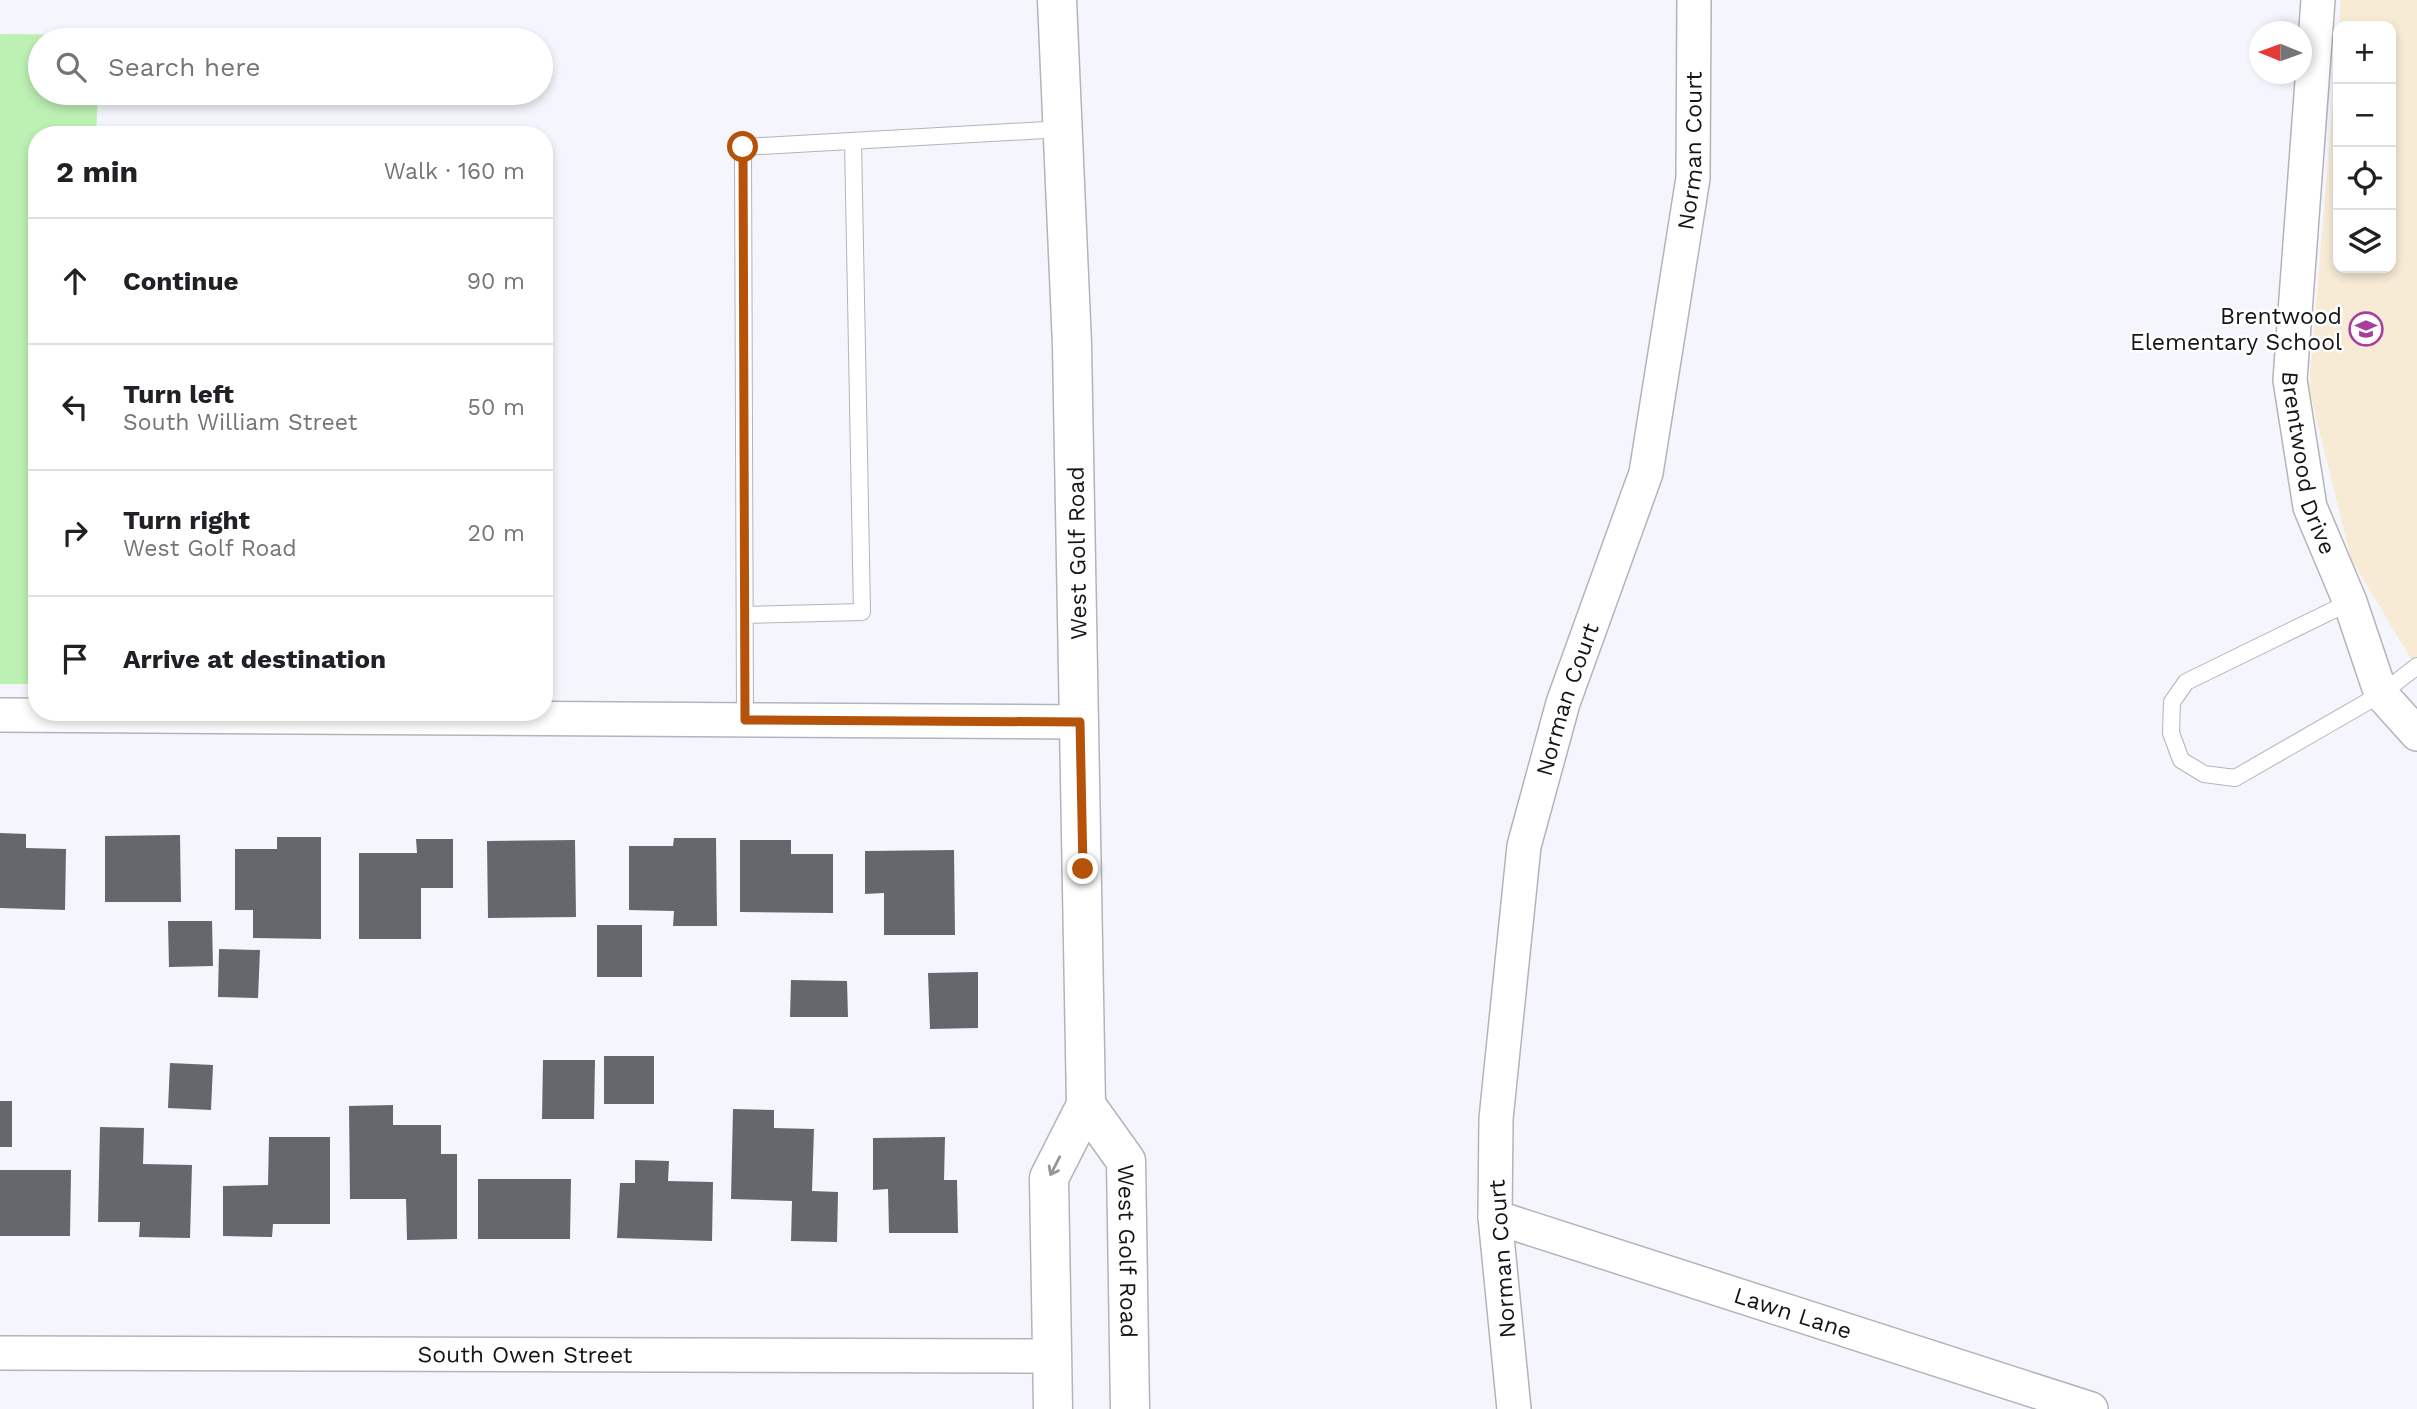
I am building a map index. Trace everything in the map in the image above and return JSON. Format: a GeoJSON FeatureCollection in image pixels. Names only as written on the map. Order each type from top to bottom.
{"type":"FeatureCollection","features":[{"type":"Feature","properties":{"kind":"main road","name":"West Golf Road"},"geometry":{"type":"LineString","coordinates":[[1053,1409],[1049,1178],[1086,1105],[1072,345],[1057,0]]}},
{"type":"Feature","properties":{"kind":"main road","name":"West Golf Road"},"geometry":{"type":"LineString","coordinates":[[1086,1105],[1126,1161],[1130,1409]]}},
{"type":"Feature","properties":{"kind":"street","name":"Norman Court"},"geometry":{"type":"LineString","coordinates":[[1514,1409],[1495,1217],[1496,1119],[1524,846],[1563,703],[1646,473],[1693,178],[1694,0]]}},
{"type":"Feature","properties":{"kind":"street","name":"Brentwood Drive"},"geometry":{"type":"LineString","coordinates":[[2318,0],[2290,380],[2310,507],[2350,602],[2381,694],[2417,734]]}},
{"type":"Feature","properties":{"kind":"street"},"geometry":{"type":"LineString","coordinates":[[0,715],[28,715]]}},
{"type":"Feature","properties":{"kind":"street"},"geometry":{"type":"LineString","coordinates":[[553,719],[1080,722]]}},
{"type":"Feature","properties":{"kind":"street","name":"Lawn Lane"},"geometry":{"type":"LineString","coordinates":[[1495,1217],[2091,1409]]}},
{"type":"Feature","properties":{"kind":"street","name":"South Owen Street"},"geometry":{"type":"LineString","coordinates":[[0,1353],[1052,1356]]}},
{"type":"Feature","properties":{"kind":"lane"},"geometry":{"type":"LineString","coordinates":[[745,720],[743,147],[1064,129]]}},
{"type":"Feature","properties":{"kind":"lane"},"geometry":{"type":"LineString","coordinates":[[745,615],[862,612],[853,141]]}},
{"type":"Feature","properties":{"kind":"lane"},"geometry":{"type":"LineString","coordinates":[[2350,602],[2186,682],[2172,702],[2171,733],[2181,760],[2204,774],[2235,778],[2381,694],[2417,666]]}},
{"type":"Feature","properties":{"kind":"shaded area","name":"Brentwood Elementary School"},"geometry":{"type":"Polygon","coordinates":[[[2341,0],[2417,0],[2417,669],[2351,559],[2309,389],[2333,99],[2333,273],[2396,273],[2396,21],[2339,21],[2341,0]]]}},
{"type":"Feature","properties":{"kind":"green space"},"geometry":{"type":"Polygon","coordinates":[[[0,34],[28,34],[28,105],[97,105],[96,126],[28,126],[28,684],[0,684],[0,34]]]}},
{"type":"Feature","properties":{"kind":"building"},"geometry":{"type":"Polygon","coordinates":[[[0,833],[26,834],[26,848],[66,849],[65,910],[0,908],[0,833]]]}},
{"type":"Feature","properties":{"kind":"building"},"geometry":{"type":"Polygon","coordinates":[[[180,835],[181,902],[105,902],[105,836],[180,835]]]}},
{"type":"Feature","properties":{"kind":"building"},"geometry":{"type":"Polygon","coordinates":[[[277,837],[321,837],[321,939],[253,938],[253,910],[235,910],[235,849],[277,849],[277,837]]]}},
{"type":"Feature","properties":{"kind":"building"},"geometry":{"type":"Polygon","coordinates":[[[674,838],[716,838],[717,926],[673,926],[674,911],[629,910],[629,846],[673,846],[674,838]]]}},
{"type":"Feature","properties":{"kind":"building"},"geometry":{"type":"Polygon","coordinates":[[[416,839],[453,839],[453,888],[421,888],[421,939],[359,939],[359,853],[417,853],[416,839]]]}},
{"type":"Feature","properties":{"kind":"building"},"geometry":{"type":"Polygon","coordinates":[[[575,840],[576,917],[488,918],[487,841],[575,840]]]}},
{"type":"Feature","properties":{"kind":"building"},"geometry":{"type":"Polygon","coordinates":[[[740,840],[791,840],[791,854],[833,854],[833,913],[740,912],[740,840]]]}},
{"type":"Feature","properties":{"kind":"building"},"geometry":{"type":"Polygon","coordinates":[[[954,850],[955,935],[884,935],[884,893],[865,894],[865,851],[954,850]]]}},
{"type":"Feature","properties":{"kind":"building"},"geometry":{"type":"Polygon","coordinates":[[[168,921],[212,921],[213,966],[169,967],[168,921]]]}},
{"type":"Feature","properties":{"kind":"building"},"geometry":{"type":"Polygon","coordinates":[[[597,925],[642,925],[642,977],[597,977],[597,925]]]}},
{"type":"Feature","properties":{"kind":"building"},"geometry":{"type":"Polygon","coordinates":[[[219,949],[260,950],[258,998],[218,997],[219,949]]]}},
{"type":"Feature","properties":{"kind":"building"},"geometry":{"type":"Polygon","coordinates":[[[978,972],[978,1028],[930,1029],[928,973],[978,972]]]}},
{"type":"Feature","properties":{"kind":"building"},"geometry":{"type":"Polygon","coordinates":[[[791,980],[847,981],[848,1017],[790,1017],[791,980]]]}},
{"type":"Feature","properties":{"kind":"building"},"geometry":{"type":"Polygon","coordinates":[[[604,1056],[654,1056],[654,1104],[604,1104],[604,1056]]]}},
{"type":"Feature","properties":{"kind":"building"},"geometry":{"type":"Polygon","coordinates":[[[543,1060],[595,1060],[594,1119],[542,1119],[543,1060]]]}},
{"type":"Feature","properties":{"kind":"building"},"geometry":{"type":"Polygon","coordinates":[[[170,1063],[213,1065],[211,1110],[168,1108],[170,1063]]]}},
{"type":"Feature","properties":{"kind":"building"},"geometry":{"type":"Polygon","coordinates":[[[0,1101],[12,1101],[12,1147],[0,1147],[0,1101]]]}},
{"type":"Feature","properties":{"kind":"building"},"geometry":{"type":"Polygon","coordinates":[[[393,1105],[393,1125],[441,1125],[441,1154],[457,1154],[457,1239],[407,1240],[406,1199],[350,1199],[349,1106],[393,1105]]]}},
{"type":"Feature","properties":{"kind":"building"},"geometry":{"type":"Polygon","coordinates":[[[733,1109],[774,1110],[774,1128],[814,1129],[812,1191],[838,1192],[837,1242],[791,1241],[792,1201],[731,1199],[733,1109]]]}},
{"type":"Feature","properties":{"kind":"building"},"geometry":{"type":"Polygon","coordinates":[[[100,1127],[144,1128],[143,1164],[192,1165],[190,1238],[139,1237],[140,1222],[98,1222],[100,1127]]]}},
{"type":"Feature","properties":{"kind":"building"},"geometry":{"type":"Polygon","coordinates":[[[269,1137],[330,1137],[330,1224],[273,1224],[272,1237],[223,1236],[223,1186],[268,1185],[269,1137]]]}},
{"type":"Feature","properties":{"kind":"building"},"geometry":{"type":"Polygon","coordinates":[[[945,1137],[944,1180],[957,1180],[958,1233],[889,1233],[888,1189],[873,1190],[873,1138],[945,1137]]]}},
{"type":"Feature","properties":{"kind":"building"},"geometry":{"type":"Polygon","coordinates":[[[635,1160],[669,1161],[668,1181],[713,1182],[712,1241],[617,1238],[620,1183],[635,1183],[635,1160]]]}},
{"type":"Feature","properties":{"kind":"building"},"geometry":{"type":"Polygon","coordinates":[[[0,1170],[71,1170],[70,1236],[0,1236],[0,1170]]]}},
{"type":"Feature","properties":{"kind":"building"},"geometry":{"type":"Polygon","coordinates":[[[478,1179],[571,1179],[570,1239],[478,1239],[478,1179]]]}},
{"type":"Feature","properties":{"kind":"place","name":"Brentwood Elementary School"},"geometry":{"type":"Point","coordinates":[2366,329]}},
{"type":"Feature","properties":{"kind":"route"},"geometry":{"type":"LineString","coordinates":[[743,147],[745,720],[1080,722],[1083,869]]}}]}
